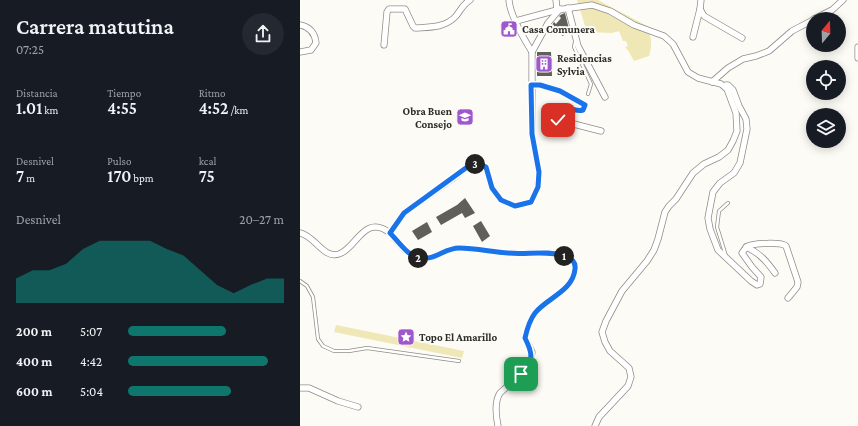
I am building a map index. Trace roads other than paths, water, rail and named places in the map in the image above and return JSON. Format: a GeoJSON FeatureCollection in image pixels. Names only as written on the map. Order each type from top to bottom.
{"type":"FeatureCollection","features":[{"type":"Feature","properties":{"kind":"street"},"geometry":{"type":"LineString","coordinates":[[384,46],[387,12],[389,9],[405,9],[415,28],[441,26],[450,22],[466,2],[470,0]]}},
{"type":"Feature","properties":{"kind":"street"},"geometry":{"type":"LineString","coordinates":[[509,0],[509,5],[532,52]]}},
{"type":"Feature","properties":{"kind":"street"},"geometry":{"type":"LineString","coordinates":[[390,233],[404,213],[470,165],[477,163],[486,167],[492,188],[501,200],[515,206],[531,202],[538,187],[539,172],[532,134],[532,52],[548,23],[558,9],[556,0]]}},
{"type":"Feature","properties":{"kind":"street"},"geometry":{"type":"LineString","coordinates":[[693,37],[701,0]]}},
{"type":"Feature","properties":{"kind":"street"},"geometry":{"type":"LineString","coordinates":[[828,12],[842,0]]}},
{"type":"Feature","properties":{"kind":"street"},"geometry":{"type":"LineString","coordinates":[[516,20],[558,9],[594,2],[634,25],[664,36],[673,44],[688,72],[698,78],[728,85],[733,90],[746,119],[747,130],[740,163],[734,173],[720,183],[713,192],[708,218],[710,229],[718,250],[757,285],[760,284],[761,277],[745,259],[742,253],[746,247],[751,245],[780,243],[786,246],[798,282],[797,287],[788,298]]}},
{"type":"Feature","properties":{"kind":"street"},"geometry":{"type":"LineString","coordinates":[[568,8],[578,46],[605,97]]}},
{"type":"Feature","properties":{"kind":"street"},"geometry":{"type":"LineString","coordinates":[[700,8],[708,20],[742,38]]}},
{"type":"Feature","properties":{"kind":"street"},"geometry":{"type":"LineString","coordinates":[[712,82],[728,68],[743,59],[769,51],[792,31],[806,23]]}},
{"type":"Feature","properties":{"kind":"street"},"geometry":{"type":"LineString","coordinates":[[300,25],[307,26],[315,36],[316,43],[311,50],[300,52]]}},
{"type":"Feature","properties":{"kind":"street"},"geometry":{"type":"LineString","coordinates":[[858,47],[858,58]]}},
{"type":"Feature","properties":{"kind":"street"},"geometry":{"type":"LineString","coordinates":[[595,426],[599,417],[628,386],[631,377],[629,368],[610,351],[605,342],[602,332],[606,321],[622,291],[647,261],[654,250],[665,212],[669,206],[676,199],[693,173],[704,164],[728,150],[737,131],[736,113],[727,89],[721,84]]}},
{"type":"Feature","properties":{"kind":"street"},"geometry":{"type":"LineString","coordinates":[[531,85],[540,85],[560,91],[585,105],[583,110],[580,111],[562,105],[556,108],[554,115],[558,120],[601,131]]}},
{"type":"Feature","properties":{"kind":"street"},"geometry":{"type":"LineString","coordinates":[[300,233],[311,238],[324,251],[331,255],[346,251],[360,234],[373,228],[379,228],[390,233],[410,255],[419,258],[430,259],[447,250],[458,248],[507,253],[554,253],[572,259],[575,264],[575,270],[567,286],[536,312],[529,323],[525,338],[532,352],[530,365],[497,397],[496,409],[498,426]]}},
{"type":"Feature","properties":{"kind":"street"},"geometry":{"type":"LineString","coordinates":[[746,247],[756,251],[766,260],[775,274]]}},
{"type":"Feature","properties":{"kind":"street"},"geometry":{"type":"LineString","coordinates":[[300,388],[310,388],[338,401],[358,408]]}},
{"type":"Feature","properties":{"kind":"lane"},"geometry":{"type":"LineString","coordinates":[[577,40],[574,47],[591,84],[588,94]]}},
{"type":"Feature","properties":{"kind":"lane"},"geometry":{"type":"LineString","coordinates":[[727,259],[717,227],[720,211],[728,203]]}},
{"type":"Feature","properties":{"kind":"lane"},"geometry":{"type":"LineString","coordinates":[[300,281],[307,286],[313,297],[318,339],[323,346],[334,352],[367,348],[459,361]]}},
{"type":"Feature","properties":{"kind":"place","name":"Casa Comunera"},"geometry":{"type":"Point","coordinates":[509,29]}},
{"type":"Feature","properties":{"kind":"place","name":"Residencias Sylvia"},"geometry":{"type":"Point","coordinates":[544,64]}},
{"type":"Feature","properties":{"kind":"place","name":"Obra Buen Consejo"},"geometry":{"type":"Point","coordinates":[465,117]}},
{"type":"Feature","properties":{"kind":"place","name":"Topo El Amarillo"},"geometry":{"type":"Point","coordinates":[406,337]}}]}
